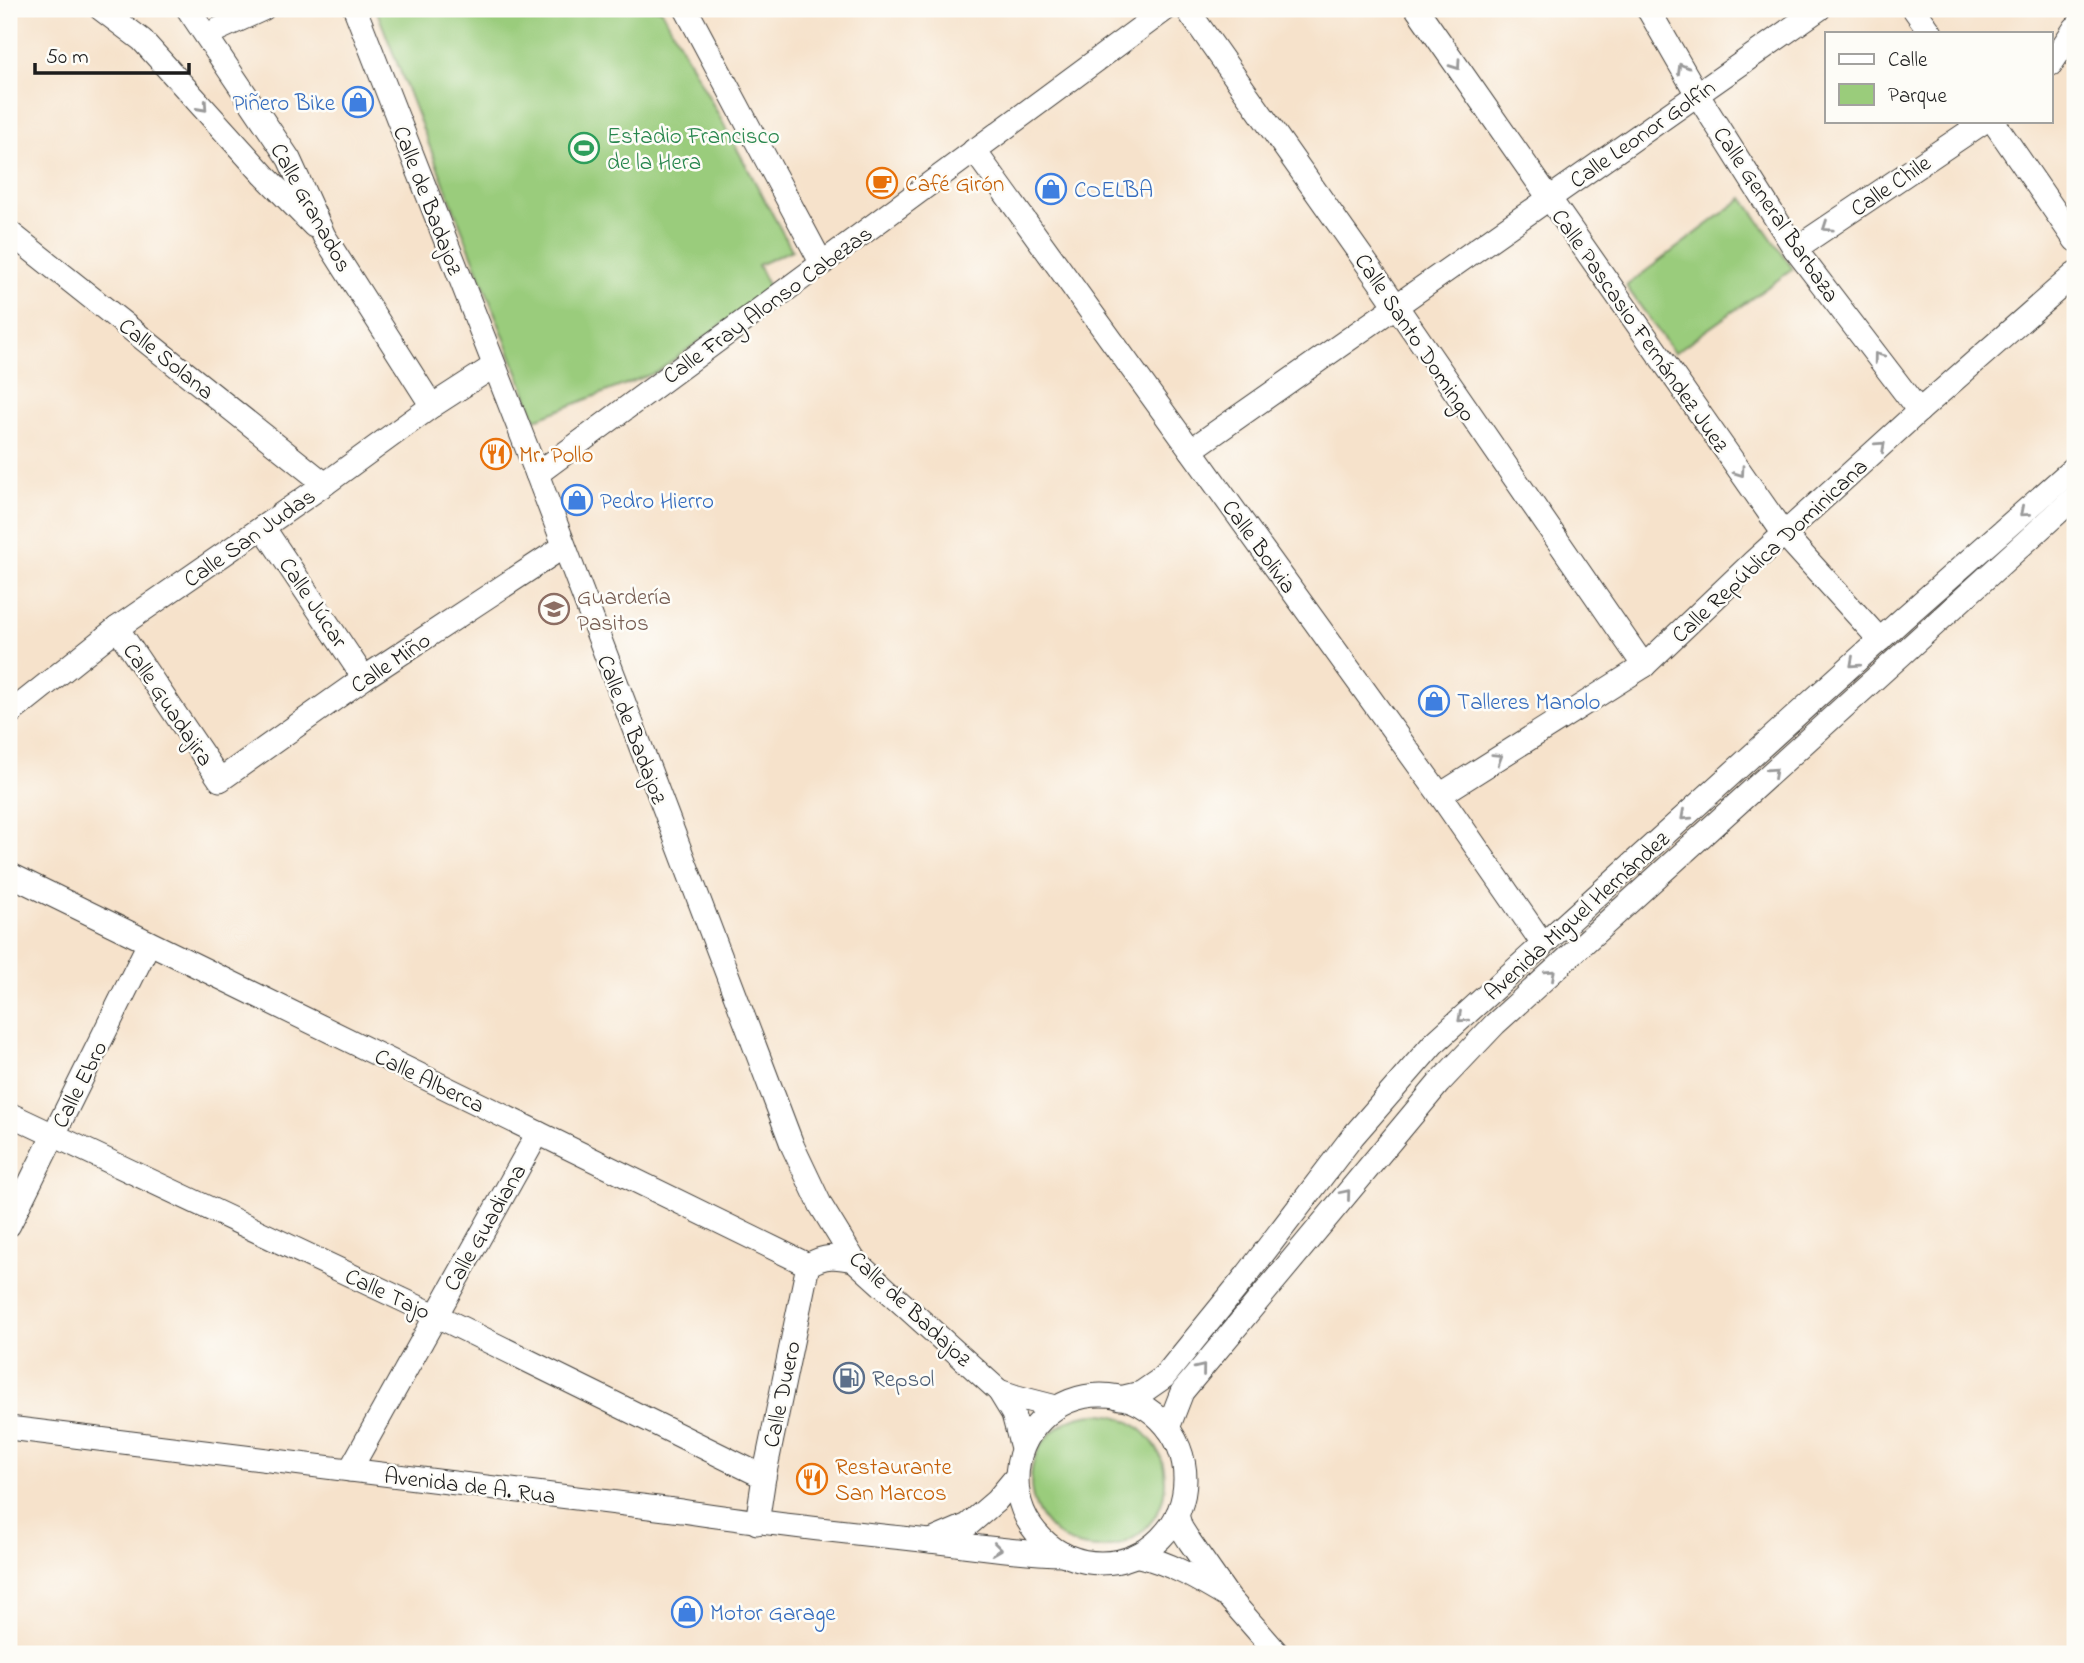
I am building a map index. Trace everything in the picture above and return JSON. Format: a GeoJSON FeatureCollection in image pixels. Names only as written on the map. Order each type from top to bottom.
{"type":"FeatureCollection","features":[{"type":"Feature","properties":{"kind":"street"},"geometry":{"type":"LineString","coordinates":[[101,9],[142,40],[264,175],[324,236]]}},
{"type":"Feature","properties":{"kind":"street","name":"Calle Granados"},"geometry":{"type":"LineString","coordinates":[[188,9],[289,159],[324,236],[432,406]]}},
{"type":"Feature","properties":{"kind":"street"},"geometry":{"type":"LineString","coordinates":[[206,35],[263,9]]}},
{"type":"Feature","properties":{"kind":"street","name":"Calle de Badajoz"},"geometry":{"type":"LineString","coordinates":[[355,9],[537,474],[793,1147],[821,1206],[854,1260],[999,1391],[1013,1414],[1022,1448]]}},
{"type":"Feature","properties":{"kind":"street"},"geometry":{"type":"LineString","coordinates":[[686,9],[822,264]]}},
{"type":"Feature","properties":{"kind":"street","name":"Calle Fray Alonso Cabezas"},"geometry":{"type":"LineString","coordinates":[[537,474],[1166,9]]}},
{"type":"Feature","properties":{"kind":"street","name":"Calle Santo Domingo"},"geometry":{"type":"LineString","coordinates":[[1187,9],[1644,666]]}},
{"type":"Feature","properties":{"kind":"street","name":"Calle Pascasio Fernández Juez"},"geometry":{"type":"LineString","coordinates":[[1417,9],[1784,534],[1880,640]]}},
{"type":"Feature","properties":{"kind":"street","name":"Calle General Barbaza"},"geometry":{"type":"LineString","coordinates":[[1648,9],[1697,94],[1795,248],[1919,411]]}},
{"type":"Feature","properties":{"kind":"street","name":"Calle Leonor Golfín"},"geometry":{"type":"LineString","coordinates":[[1191,450],[1819,9]]}},
{"type":"Feature","properties":{"kind":"street"},"geometry":{"type":"LineString","coordinates":[[1913,9],[1930,32]]}},
{"type":"Feature","properties":{"kind":"street"},"geometry":{"type":"LineString","coordinates":[[2052,62],[2075,28]]}},
{"type":"Feature","properties":{"kind":"street","name":"Calle Chile"},"geometry":{"type":"LineString","coordinates":[[1795,248],[1984,122]]}},
{"type":"Feature","properties":{"kind":"street"},"geometry":{"type":"LineString","coordinates":[[1994,122],[2075,240]]}},
{"type":"Feature","properties":{"kind":"street","name":"Calle Bolivia"},"geometry":{"type":"LineString","coordinates":[[974,150],[1440,795],[1543,944]]}},
{"type":"Feature","properties":{"kind":"street","name":"Calle Solana"},"geometry":{"type":"LineString","coordinates":[[9,232],[325,484]]}},
{"type":"Feature","properties":{"kind":"street","name":"Calle República Dominicana"},"geometry":{"type":"LineString","coordinates":[[1440,795],[1644,666],[1919,411],[2075,274]]}},
{"type":"Feature","properties":{"kind":"street","name":"Calle San Judas"},"geometry":{"type":"LineString","coordinates":[[9,714],[117,628],[325,484],[432,406],[495,366]]}},
{"type":"Feature","properties":{"kind":"street","name":"Avenida Miguel Hernández"},"geometry":{"type":"LineString","coordinates":[[1120,1398],[1140,1393],[1164,1377],[1247,1276],[1353,1136],[1433,1044],[2075,467]]}},
{"type":"Feature","properties":{"kind":"street","name":"Avenida Miguel Hernández"},"geometry":{"type":"LineString","coordinates":[[1168,1428],[1182,1392],[1438,1083],[1495,1024],[2075,497]]}},
{"type":"Feature","properties":{"kind":"street","name":"Calle Júcar"},"geometry":{"type":"LineString","coordinates":[[263,527],[364,678]]}},
{"type":"Feature","properties":{"kind":"street","name":"Calle Miño"},"geometry":{"type":"LineString","coordinates":[[220,780],[364,678],[564,547]]}},
{"type":"Feature","properties":{"kind":"street","name":"Calle Guadajira"},"geometry":{"type":"LineString","coordinates":[[117,628],[220,780]]}},
{"type":"Feature","properties":{"kind":"street","name":"Calle Alberca"},"geometry":{"type":"LineString","coordinates":[[9,874],[808,1265]]}},
{"type":"Feature","properties":{"kind":"street","name":"Calle Ebro"},"geometry":{"type":"LineString","coordinates":[[9,1225],[149,943]]}},
{"type":"Feature","properties":{"kind":"street","name":"Calle Tajo"},"geometry":{"type":"LineString","coordinates":[[9,1114],[435,1315],[764,1477]]}},
{"type":"Feature","properties":{"kind":"street","name":"Calle Guadiana"},"geometry":{"type":"LineString","coordinates":[[350,1469],[538,1133]]}},
{"type":"Feature","properties":{"kind":"street"},"geometry":{"type":"LineString","coordinates":[[808,1265],[820,1258],[833,1256],[854,1260]]}},
{"type":"Feature","properties":{"kind":"street","name":"Calle Duero"},"geometry":{"type":"LineString","coordinates":[[757,1523],[808,1265]]}},
{"type":"Feature","properties":{"kind":"street","name":"Calle de Badajoz"},"geometry":{"type":"LineString","coordinates":[[999,1391],[1056,1407]]}},
{"type":"Feature","properties":{"kind":"street"},"geometry":{"type":"LineString","coordinates":[[1109,1395],[1154,1410],[1168,1428],[1184,1462],[1185,1489],[1177,1514],[1162,1537],[1139,1556],[1116,1562],[1087,1562],[1063,1553],[1037,1534],[1022,1509],[1016,1477],[1022,1448],[1034,1426],[1056,1407],[1083,1396],[1109,1395]]}},
{"type":"Feature","properties":{"kind":"street","name":"Avenida de A. Rua"},"geometry":{"type":"LineString","coordinates":[[9,1428],[682,1511],[757,1523],[1028,1553],[1063,1553]]}},
{"type":"Feature","properties":{"kind":"street","name":"Avenida de A. Rua"},"geometry":{"type":"LineString","coordinates":[[931,1541],[968,1525],[996,1501],[1016,1477]]}},
{"type":"Feature","properties":{"kind":"street"},"geometry":{"type":"LineString","coordinates":[[1177,1514],[1181,1528],[1229,1598],[1278,1654]]}},
{"type":"Feature","properties":{"kind":"street"},"geometry":{"type":"LineString","coordinates":[[1139,1556],[1178,1569],[1229,1598]]}},
{"type":"Feature","properties":{"kind":"green space","name":"Estadio Francisco de la Hera"},"geometry":{"type":"Polygon","coordinates":[[[376,9],[661,9],[792,250],[758,265],[770,289],[657,372],[536,419],[376,9]]]}},
{"type":"Feature","properties":{"kind":"green space"},"geometry":{"type":"Polygon","coordinates":[[[1743,198],[1793,269],[1674,353],[1626,286],[1743,198]]]}},
{"type":"Feature","properties":{"kind":"green space"},"geometry":{"type":"Polygon","coordinates":[[[1098,1414],[1124,1419],[1146,1433],[1160,1455],[1165,1481],[1160,1507],[1146,1529],[1124,1543],[1098,1548],[1072,1543],[1050,1529],[1036,1507],[1031,1481],[1036,1455],[1050,1433],[1072,1419],[1098,1414]]]}},
{"type":"Feature","properties":{"kind":"place","name":"Piñero Bike"},"geometry":{"type":"Point","coordinates":[358,102]}},
{"type":"Feature","properties":{"kind":"place","name":"Estadio Francisco de la Hera"},"geometry":{"type":"Point","coordinates":[584,148]}},
{"type":"Feature","properties":{"kind":"place","name":"Café Girón"},"geometry":{"type":"Point","coordinates":[882,183]}},
{"type":"Feature","properties":{"kind":"place","name":"COELBA"},"geometry":{"type":"Point","coordinates":[1051,189]}},
{"type":"Feature","properties":{"kind":"place","name":"Mr. Pollo"},"geometry":{"type":"Point","coordinates":[496,454]}},
{"type":"Feature","properties":{"kind":"place","name":"Pedro Hierro"},"geometry":{"type":"Point","coordinates":[577,500]}},
{"type":"Feature","properties":{"kind":"place","name":"Guardería Pasitos"},"geometry":{"type":"Point","coordinates":[554,609]}},
{"type":"Feature","properties":{"kind":"place","name":"Talleres Manolo"},"geometry":{"type":"Point","coordinates":[1434,701]}},
{"type":"Feature","properties":{"kind":"place","name":"Repsol"},"geometry":{"type":"Point","coordinates":[849,1378]}},
{"type":"Feature","properties":{"kind":"place","name":"Restaurante San Marcos"},"geometry":{"type":"Point","coordinates":[812,1479]}},
{"type":"Feature","properties":{"kind":"place","name":"Motor Garage"},"geometry":{"type":"Point","coordinates":[687,1612]}}]}
